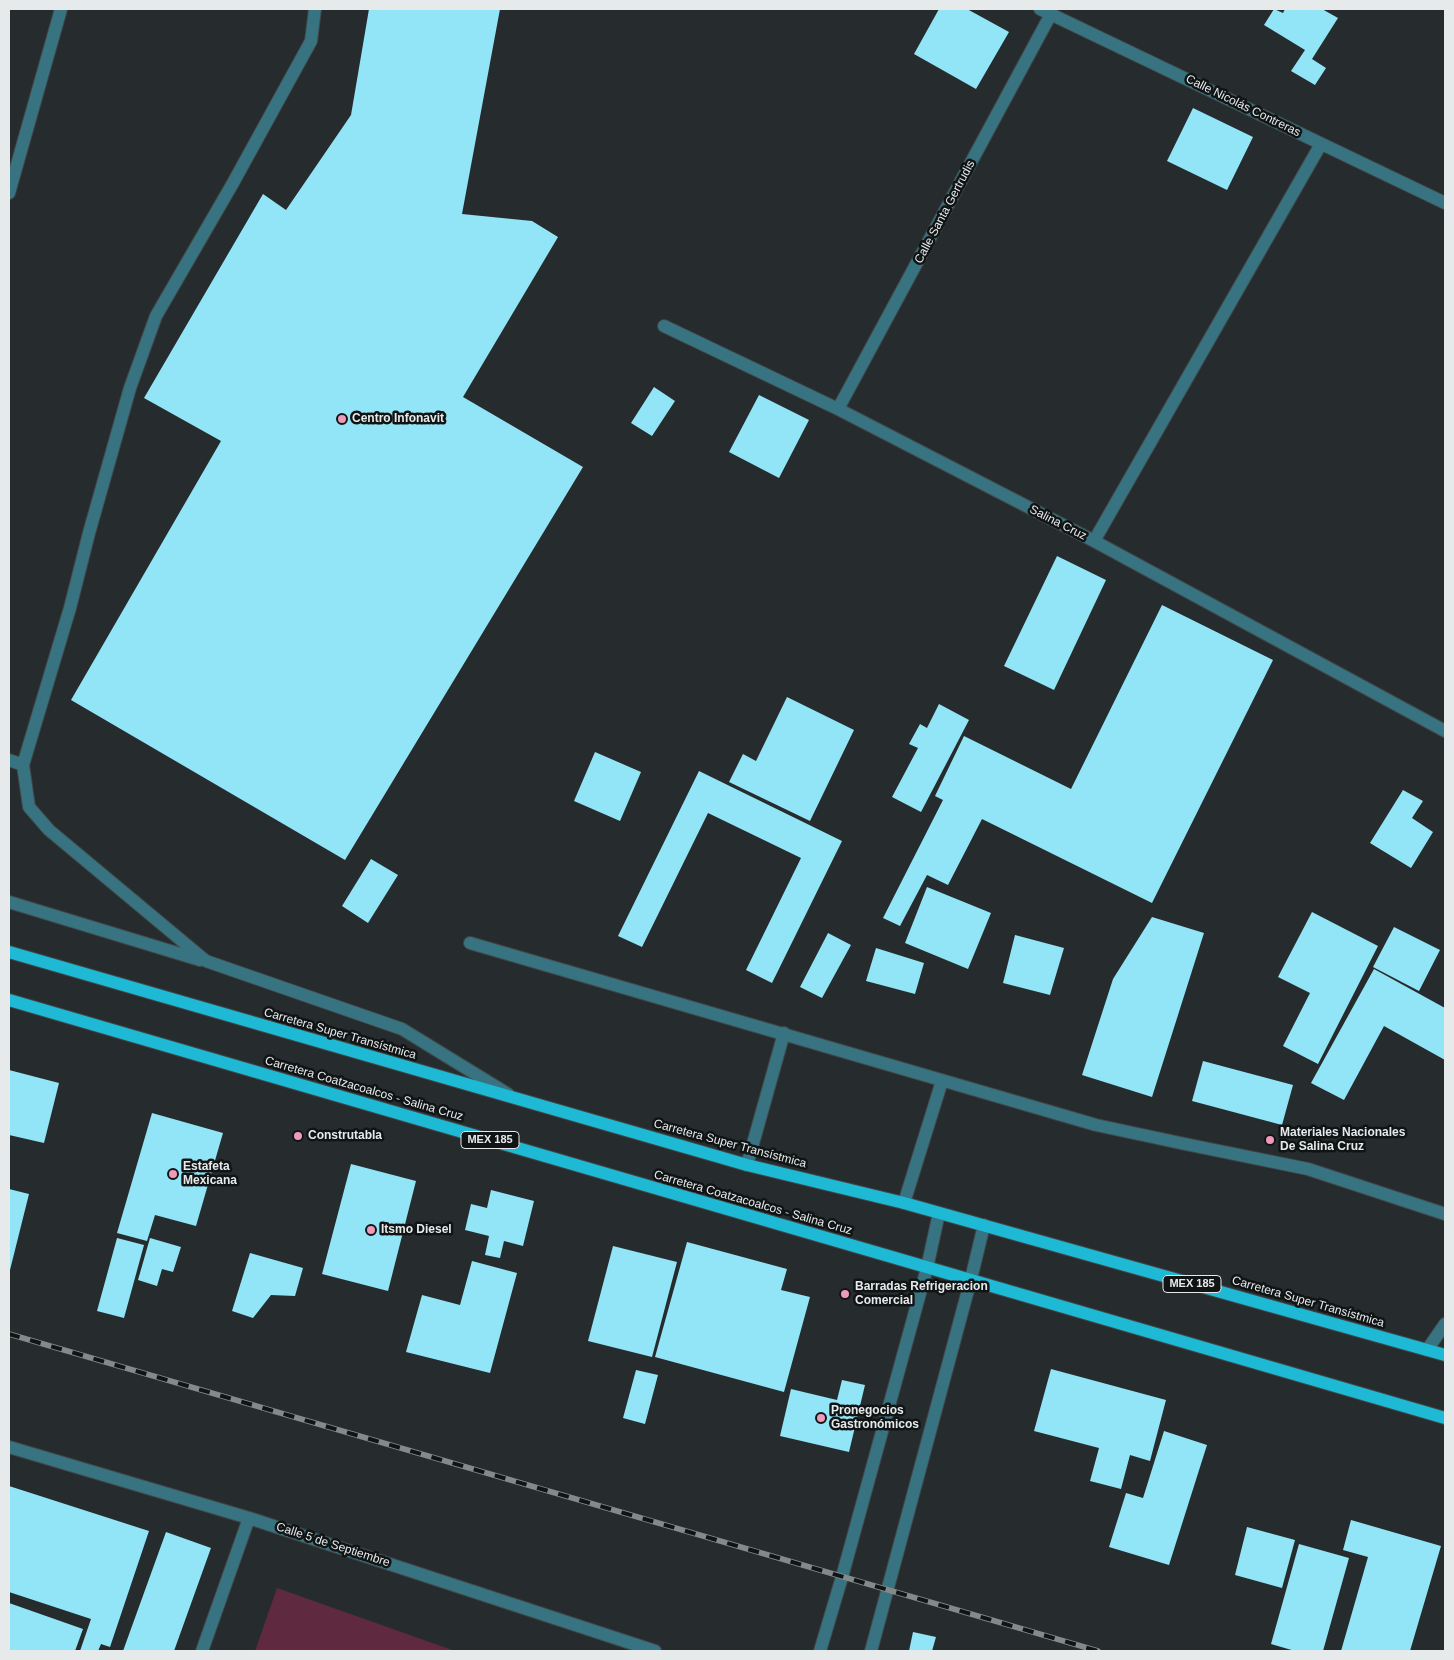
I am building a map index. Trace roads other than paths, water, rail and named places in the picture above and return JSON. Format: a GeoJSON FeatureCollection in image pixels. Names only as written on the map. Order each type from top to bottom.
{"type":"FeatureCollection","features":[{"type":"Feature","properties":{"kind":"main road","name":"Carretera Super Transístmica"},"geometry":{"type":"LineString","coordinates":[[9,952],[746,1165],[904,1203],[1445,1356]]}},
{"type":"Feature","properties":{"kind":"main road","name":"Carretera Coatzacoalcos - Salina Cruz"},"geometry":{"type":"LineString","coordinates":[[9,1000],[927,1268],[971,1279]]}},
{"type":"Feature","properties":{"kind":"main road","name":"MEX 185"},"geometry":{"type":"LineString","coordinates":[[971,1279],[1445,1418]]}},
{"type":"Feature","properties":{"kind":"street"},"geometry":{"type":"LineString","coordinates":[[9,192],[61,9]]}},
{"type":"Feature","properties":{"kind":"street"},"geometry":{"type":"LineString","coordinates":[[206,962],[49,830],[29,808],[23,764],[70,608],[130,388],[156,316],[233,183],[311,41],[315,9]]}},
{"type":"Feature","properties":{"kind":"street","name":"Calle Nicolás Contreras"},"geometry":{"type":"LineString","coordinates":[[1046,11],[1445,203]]}},
{"type":"Feature","properties":{"kind":"street","name":"Calle Santa Gertrudis"},"geometry":{"type":"LineString","coordinates":[[838,409],[1046,11]]}},
{"type":"Feature","properties":{"kind":"street"},"geometry":{"type":"LineString","coordinates":[[1094,541],[1321,144]]}},
{"type":"Feature","properties":{"kind":"street","name":"Salina Cruz"},"geometry":{"type":"LineString","coordinates":[[664,326],[838,409],[1094,541],[1445,731]]}},
{"type":"Feature","properties":{"kind":"street"},"geometry":{"type":"LineString","coordinates":[[9,760],[23,764]]}},
{"type":"Feature","properties":{"kind":"street"},"geometry":{"type":"LineString","coordinates":[[9,902],[206,962],[402,1029],[515,1098]]}},
{"type":"Feature","properties":{"kind":"street"},"geometry":{"type":"LineString","coordinates":[[470,944],[1096,1125],[1308,1169],[1445,1214]]}},
{"type":"Feature","properties":{"kind":"street"},"geometry":{"type":"LineString","coordinates":[[746,1165],[784,1034]]}},
{"type":"Feature","properties":{"kind":"street"},"geometry":{"type":"LineString","coordinates":[[904,1203],[942,1081]]}},
{"type":"Feature","properties":{"kind":"street"},"geometry":{"type":"LineString","coordinates":[[820,1651],[927,1268],[940,1213]]}},
{"type":"Feature","properties":{"kind":"street"},"geometry":{"type":"LineString","coordinates":[[870,1651],[984,1226]]}},
{"type":"Feature","properties":{"kind":"street"},"geometry":{"type":"LineString","coordinates":[[1427,1350],[1445,1324]]}},
{"type":"Feature","properties":{"kind":"street","name":"Calle 5 de Septiembre"},"geometry":{"type":"LineString","coordinates":[[9,1447],[249,1518],[655,1651]]}},
{"type":"Feature","properties":{"kind":"street"},"geometry":{"type":"LineString","coordinates":[[202,1651],[249,1518]]}},
{"type":"Feature","properties":{"kind":"railway"},"geometry":{"type":"LineString","coordinates":[[9,1334],[1098,1651]]}},
{"type":"Feature","properties":{"kind":"place","name":"Centro Infonavit"},"geometry":{"type":"Point","coordinates":[342,419]}},
{"type":"Feature","properties":{"kind":"place","name":"Construtabla"},"geometry":{"type":"Point","coordinates":[298,1136]}},
{"type":"Feature","properties":{"kind":"place","name":"Materiales Nacionales De Salina Cruz"},"geometry":{"type":"Point","coordinates":[1270,1140]}},
{"type":"Feature","properties":{"kind":"place","name":"Estafeta Mexicana"},"geometry":{"type":"Point","coordinates":[173,1174]}},
{"type":"Feature","properties":{"kind":"place","name":"Itsmo Diesel"},"geometry":{"type":"Point","coordinates":[371,1230]}},
{"type":"Feature","properties":{"kind":"place","name":"Barradas Refrigeracion Comercial"},"geometry":{"type":"Point","coordinates":[845,1294]}},
{"type":"Feature","properties":{"kind":"place","name":"Pronegocios Gastronómicos"},"geometry":{"type":"Point","coordinates":[821,1418]}}]}
